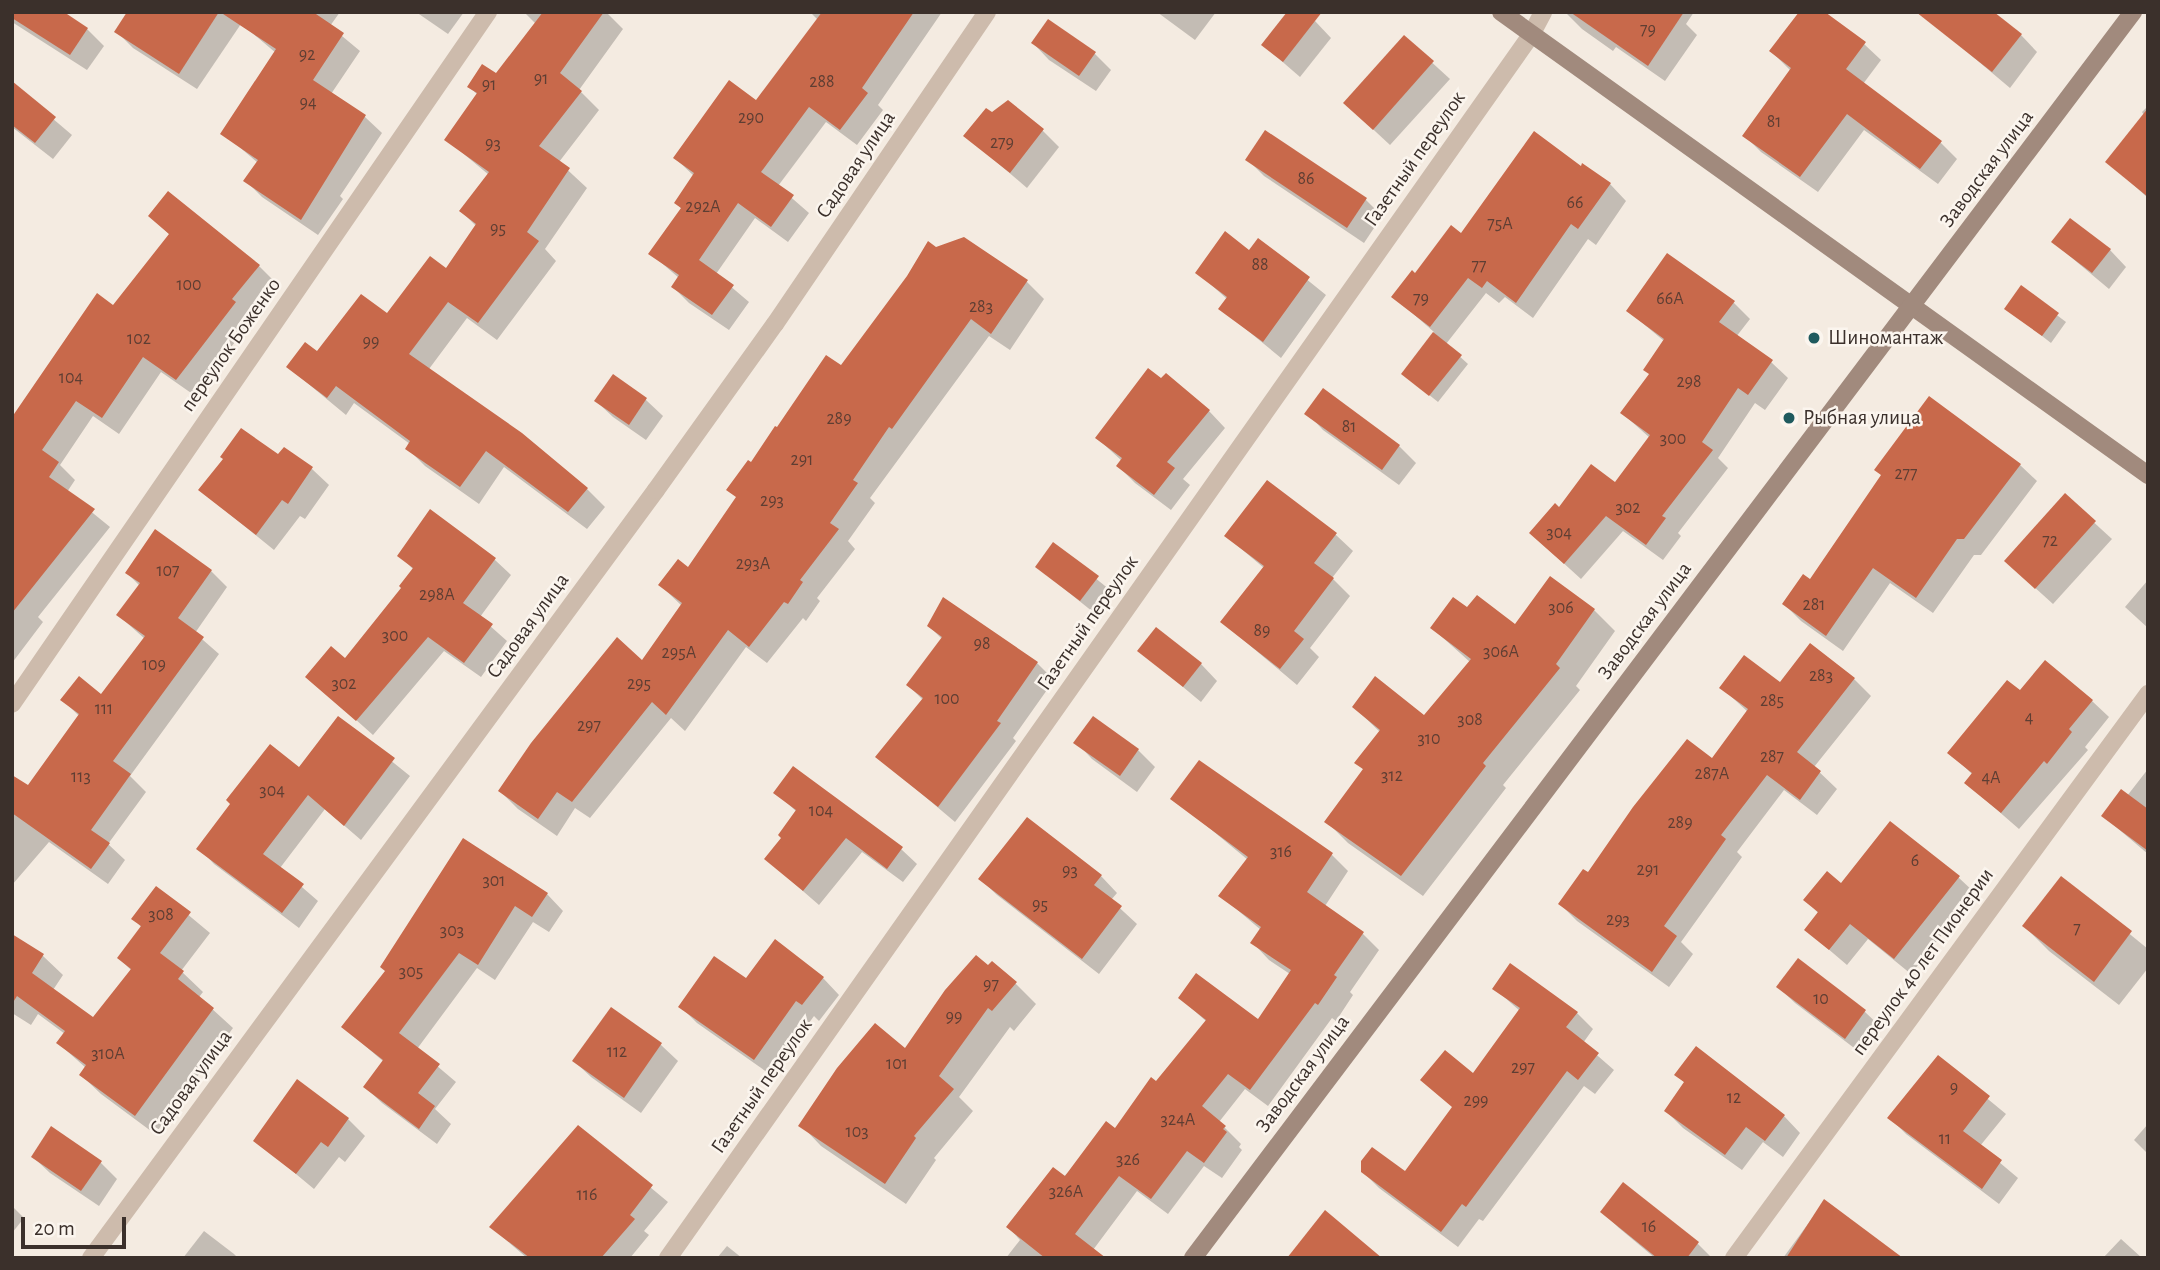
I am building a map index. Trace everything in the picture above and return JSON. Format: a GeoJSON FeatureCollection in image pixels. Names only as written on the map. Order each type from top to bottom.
{"type":"FeatureCollection","features":[{"type":"Feature","properties":{"kind":"main road"},"geometry":{"type":"LineString","coordinates":[[1501,12],[2148,475]]}},
{"type":"Feature","properties":{"kind":"main road","name":"Заводская улица"},"geometry":{"type":"LineString","coordinates":[[1193,1258],[2133,12]]}},
{"type":"Feature","properties":{"kind":"street","name":"переулок Боженко"},"geometry":{"type":"LineString","coordinates":[[12,704],[488,12]]}},
{"type":"Feature","properties":{"kind":"street","name":"Садовая улица"},"geometry":{"type":"LineString","coordinates":[[91,1258],[656,490],[775,324],[988,12]]}},
{"type":"Feature","properties":{"kind":"street","name":"Газетный переулок"},"geometry":{"type":"LineString","coordinates":[[668,1258],[1531,35],[1543,12]]}},
{"type":"Feature","properties":{"kind":"street","name":"переулок 40 лет Пионерии"},"geometry":{"type":"LineString","coordinates":[[1734,1258],[2148,694]]}},
{"type":"Feature","properties":{"kind":"building"},"geometry":{"type":"Polygon","coordinates":[[[12,12],[64,12],[88,28],[70,55],[12,18],[12,12]]]}},
{"type":"Feature","properties":{"kind":"building"},"geometry":{"type":"Polygon","coordinates":[[[127,12],[219,12],[179,74],[114,32],[127,12]]]}},
{"type":"Feature","properties":{"kind":"building"},"geometry":{"type":"Polygon","coordinates":[[[220,12],[313,12],[344,33],[313,80],[366,115],[301,220],[243,181],[258,160],[220,134],[276,49],[220,12]]]}},
{"type":"Feature","properties":{"kind":"building"},"geometry":{"type":"Polygon","coordinates":[[[543,12],[604,12],[560,73],[582,91],[539,146],[570,168],[527,232],[539,241],[478,323],[448,302],[409,354],[522,433],[588,488],[568,512],[486,451],[460,487],[405,449],[410,441],[336,386],[327,398],[286,367],[305,342],[317,351],[361,294],[387,313],[430,256],[446,268],[476,224],[459,211],[489,172],[444,140],[477,93],[467,87],[482,64],[496,73],[543,12]]]}},
{"type":"Feature","properties":{"kind":"building"},"geometry":{"type":"Polygon","coordinates":[[[822,12],[914,12],[862,88],[868,93],[840,130],[809,107],[761,172],[794,195],[771,227],[738,203],[699,260],[734,285],[712,315],[671,287],[679,275],[648,254],[681,208],[674,203],[694,173],[673,158],[729,80],[756,100],[822,12]]]}},
{"type":"Feature","properties":{"kind":"building"},"geometry":{"type":"Polygon","coordinates":[[[1287,12],[1322,12],[1283,62],[1261,45],[1287,12]]]}},
{"type":"Feature","properties":{"kind":"building"},"geometry":{"type":"Polygon","coordinates":[[[1570,12],[1684,12],[1648,66],[1570,12]]]}},
{"type":"Feature","properties":{"kind":"building"},"geometry":{"type":"Polygon","coordinates":[[[1799,12],[1825,12],[1866,42],[1846,69],[1942,141],[1920,169],[1847,114],[1800,177],[1742,136],[1791,68],[1769,51],[1799,12]]]}},
{"type":"Feature","properties":{"kind":"building"},"geometry":{"type":"Polygon","coordinates":[[[1916,12],[1994,12],[2022,34],[1992,72],[1916,12]]]}},
{"type":"Feature","properties":{"kind":"building"},"geometry":{"type":"Polygon","coordinates":[[[1048,19],[1096,52],[1079,76],[1031,43],[1048,19]]]}},
{"type":"Feature","properties":{"kind":"building"},"geometry":{"type":"Polygon","coordinates":[[[1404,35],[1434,61],[1373,130],[1343,103],[1404,35]]]}},
{"type":"Feature","properties":{"kind":"building"},"geometry":{"type":"Polygon","coordinates":[[[12,81],[56,117],[35,143],[12,125],[12,81]]]}},
{"type":"Feature","properties":{"kind":"building"},"geometry":{"type":"Polygon","coordinates":[[[1008,100],[1044,129],[1010,173],[963,136],[986,108],[992,112],[1008,100]]]}},
{"type":"Feature","properties":{"kind":"building"},"geometry":{"type":"Polygon","coordinates":[[[2148,108],[2148,197],[2105,162],[2148,108]]]}},
{"type":"Feature","properties":{"kind":"building"},"geometry":{"type":"Polygon","coordinates":[[[1265,130],[1367,198],[1347,228],[1245,160],[1265,130]]]}},
{"type":"Feature","properties":{"kind":"building"},"geometry":{"type":"Polygon","coordinates":[[[1534,131],[1581,166],[1582,163],[1611,183],[1578,229],[1571,224],[1516,303],[1487,281],[1482,288],[1468,278],[1430,327],[1391,297],[1412,270],[1415,273],[1451,225],[1461,233],[1534,131]]]}},
{"type":"Feature","properties":{"kind":"building"},"geometry":{"type":"Polygon","coordinates":[[[168,191],[260,265],[232,299],[236,302],[176,380],[143,357],[102,418],[76,401],[42,450],[59,462],[49,477],[95,509],[12,613],[12,417],[97,293],[113,305],[169,234],[148,216],[168,191]]]}},
{"type":"Feature","properties":{"kind":"building"},"geometry":{"type":"Polygon","coordinates":[[[2070,218],[2111,249],[2092,273],[2051,242],[2070,218]]]}},
{"type":"Feature","properties":{"kind":"building"},"geometry":{"type":"Polygon","coordinates":[[[1225,231],[1249,250],[1258,238],[1310,277],[1263,342],[1218,309],[1227,297],[1195,273],[1225,231]]]}},
{"type":"Feature","properties":{"kind":"building"},"geometry":{"type":"Polygon","coordinates":[[[964,237],[1028,280],[991,334],[971,319],[892,429],[889,427],[853,480],[858,483],[830,523],[839,529],[800,580],[803,582],[788,604],[784,602],[749,647],[728,630],[666,715],[652,702],[572,802],[557,792],[538,819],[498,791],[531,743],[617,637],[642,660],[682,603],[658,585],[678,559],[688,567],[736,497],[726,490],[748,460],[751,462],[775,426],[777,427],[826,355],[841,365],[907,276],[928,241],[936,247],[964,237]]]}},
{"type":"Feature","properties":{"kind":"building"},"geometry":{"type":"Polygon","coordinates":[[[1667,253],[1735,301],[1719,322],[1773,360],[1748,395],[1738,388],[1702,442],[1713,450],[1662,516],[1666,518],[1646,545],[1606,516],[1564,564],[1529,533],[1555,503],[1559,507],[1591,464],[1615,482],[1650,435],[1620,413],[1649,374],[1643,370],[1664,339],[1626,311],[1667,253]]]}},
{"type":"Feature","properties":{"kind":"building"},"geometry":{"type":"Polygon","coordinates":[[[2021,285],[2059,313],[2042,336],[2004,309],[2021,285]]]}},
{"type":"Feature","properties":{"kind":"building"},"geometry":{"type":"Polygon","coordinates":[[[1433,332],[1462,355],[1429,396],[1401,374],[1433,332]]]}},
{"type":"Feature","properties":{"kind":"building"},"geometry":{"type":"Polygon","coordinates":[[[1148,368],[1161,378],[1166,373],[1210,410],[1167,462],[1175,468],[1154,495],[1116,466],[1122,458],[1095,438],[1148,368]]]}},
{"type":"Feature","properties":{"kind":"building"},"geometry":{"type":"Polygon","coordinates":[[[613,374],[647,398],[629,425],[594,401],[613,374]]]}},
{"type":"Feature","properties":{"kind":"building"},"geometry":{"type":"Polygon","coordinates":[[[1323,388],[1400,445],[1382,470],[1304,414],[1323,388]]]}},
{"type":"Feature","properties":{"kind":"building"},"geometry":{"type":"Polygon","coordinates":[[[1929,396],[2021,464],[1964,539],[1957,539],[1916,598],[1873,568],[1826,636],[1782,604],[1803,574],[1810,579],[1881,475],[1874,470],[1929,396]]]}},
{"type":"Feature","properties":{"kind":"building"},"geometry":{"type":"Polygon","coordinates":[[[241,428],[278,454],[284,447],[313,467],[288,504],[282,500],[256,535],[198,490],[223,459],[220,457],[241,428]]]}},
{"type":"Feature","properties":{"kind":"building"},"geometry":{"type":"Polygon","coordinates":[[[1267,480],[1337,533],[1314,563],[1334,578],[1294,631],[1304,639],[1280,669],[1220,622],[1264,566],[1224,536],[1267,480]]]}},
{"type":"Feature","properties":{"kind":"building"},"geometry":{"type":"Polygon","coordinates":[[[2065,493],[2096,521],[2035,589],[2004,561],[2065,493]]]}},
{"type":"Feature","properties":{"kind":"building"},"geometry":{"type":"Polygon","coordinates":[[[430,509],[496,558],[463,603],[493,624],[464,663],[428,637],[356,721],[305,677],[331,646],[345,658],[401,588],[399,586],[413,568],[397,556],[430,509]]]}},
{"type":"Feature","properties":{"kind":"building"},"geometry":{"type":"Polygon","coordinates":[[[155,529],[212,570],[178,618],[204,637],[113,761],[131,774],[91,830],[110,843],[91,869],[12,813],[12,775],[28,785],[79,714],[60,700],[79,676],[101,694],[145,636],[116,615],[140,583],[125,573],[155,529]]]}},
{"type":"Feature","properties":{"kind":"building"},"geometry":{"type":"Polygon","coordinates":[[[1053,542],[1099,576],[1080,601],[1035,567],[1053,542]]]}},
{"type":"Feature","properties":{"kind":"building"},"geometry":{"type":"Polygon","coordinates":[[[1550,576],[1595,609],[1556,664],[1560,668],[1483,763],[1486,766],[1401,876],[1324,822],[1363,769],[1354,763],[1380,730],[1352,707],[1375,676],[1424,715],[1471,659],[1430,628],[1453,597],[1467,607],[1477,595],[1515,624],[1550,576]]]}},
{"type":"Feature","properties":{"kind":"building"},"geometry":{"type":"Polygon","coordinates":[[[943,597],[1038,662],[997,721],[1001,723],[938,807],[875,757],[923,698],[906,685],[942,637],[927,626],[943,597]]]}},
{"type":"Feature","properties":{"kind":"building"},"geometry":{"type":"Polygon","coordinates":[[[1156,627],[1202,663],[1183,687],[1137,651],[1156,627]]]}},
{"type":"Feature","properties":{"kind":"building"},"geometry":{"type":"Polygon","coordinates":[[[1810,643],[1855,678],[1797,752],[1821,771],[1800,800],[1767,775],[1721,835],[1726,839],[1664,926],[1677,936],[1652,972],[1558,904],[1583,869],[1588,872],[1633,807],[1687,739],[1712,758],[1748,709],[1719,688],[1744,655],[1780,682],[1810,643]]]}},
{"type":"Feature","properties":{"kind":"building"},"geometry":{"type":"Polygon","coordinates":[[[2045,660],[2093,700],[2069,729],[2072,732],[2047,764],[2044,761],[2001,813],[1964,783],[1972,773],[1947,753],[2007,680],[2020,690],[2045,660]]]}},
{"type":"Feature","properties":{"kind":"building"},"geometry":{"type":"Polygon","coordinates":[[[338,716],[395,758],[344,826],[308,795],[263,854],[304,884],[282,913],[196,849],[230,804],[226,800],[270,744],[299,767],[338,716]]]}},
{"type":"Feature","properties":{"kind":"building"},"geometry":{"type":"Polygon","coordinates":[[[1093,716],[1139,749],[1120,776],[1073,743],[1093,716]]]}},
{"type":"Feature","properties":{"kind":"building"},"geometry":{"type":"Polygon","coordinates":[[[1199,760],[1333,853],[1307,892],[1364,932],[1334,975],[1337,977],[1318,1005],[1315,1003],[1250,1090],[1228,1074],[1202,1106],[1226,1126],[1223,1129],[1227,1132],[1204,1163],[1187,1151],[1151,1199],[1119,1176],[1075,1234],[1106,1258],[1045,1258],[1006,1227],[1053,1167],[1065,1176],[1106,1121],[1115,1128],[1151,1077],[1156,1081],[1206,1020],[1178,998],[1196,973],[1258,1019],[1291,970],[1250,943],[1261,927],[1218,896],[1248,857],[1170,799],[1199,760]]]}},
{"type":"Feature","properties":{"kind":"building"},"geometry":{"type":"Polygon","coordinates":[[[793,766],[903,847],[887,869],[846,838],[803,891],[764,859],[781,838],[778,835],[796,810],[773,793],[793,766]]]}},
{"type":"Feature","properties":{"kind":"building"},"geometry":{"type":"Polygon","coordinates":[[[2121,789],[2148,809],[2148,851],[2101,816],[2121,789]]]}},
{"type":"Feature","properties":{"kind":"building"},"geometry":{"type":"Polygon","coordinates":[[[1027,817],[1102,875],[1094,885],[1122,906],[1082,959],[978,879],[1027,817]]]}},
{"type":"Feature","properties":{"kind":"building"},"geometry":{"type":"Polygon","coordinates":[[[1890,821],[1960,876],[1894,959],[1850,924],[1829,950],[1804,930],[1818,912],[1803,900],[1827,871],[1841,883],[1890,821]]]}},
{"type":"Feature","properties":{"kind":"building"},"geometry":{"type":"Polygon","coordinates":[[[463,838],[548,893],[532,917],[515,906],[478,965],[459,953],[399,1033],[440,1064],[418,1093],[435,1106],[419,1129],[363,1087],[383,1060],[341,1027],[385,971],[380,967],[463,838]]]}},
{"type":"Feature","properties":{"kind":"building"},"geometry":{"type":"Polygon","coordinates":[[[2061,876],[2132,931],[2094,982],[2022,926],[2061,876]]]}},
{"type":"Feature","properties":{"kind":"building"},"geometry":{"type":"Polygon","coordinates":[[[156,886],[191,912],[160,953],[184,971],[178,979],[214,1008],[135,1116],[79,1075],[86,1065],[56,1043],[65,1031],[17,996],[12,1004],[12,934],[44,954],[32,973],[93,1017],[131,969],[117,958],[141,926],[131,919],[156,886]]]}},
{"type":"Feature","properties":{"kind":"building"},"geometry":{"type":"Polygon","coordinates":[[[775,939],[824,977],[802,1005],[796,1001],[754,1060],[678,1007],[714,956],[746,978],[775,939]]]}},
{"type":"Feature","properties":{"kind":"building"},"geometry":{"type":"Polygon","coordinates":[[[976,955],[988,965],[992,961],[1017,982],[992,1011],[988,1008],[939,1076],[954,1089],[914,1136],[916,1138],[885,1184],[798,1126],[837,1068],[875,1023],[905,1048],[945,990],[976,955]]]}},
{"type":"Feature","properties":{"kind":"building"},"geometry":{"type":"Polygon","coordinates":[[[1798,958],[1866,1010],[1845,1039],[1776,987],[1798,958]]]}},
{"type":"Feature","properties":{"kind":"building"},"geometry":{"type":"Polygon","coordinates":[[[1510,963],[1578,1012],[1566,1027],[1599,1053],[1578,1080],[1567,1071],[1466,1207],[1462,1204],[1441,1232],[1361,1172],[1361,1161],[1372,1147],[1405,1171],[1452,1107],[1420,1080],[1445,1050],[1473,1073],[1520,1008],[1492,989],[1510,963]]]}},
{"type":"Feature","properties":{"kind":"building"},"geometry":{"type":"Polygon","coordinates":[[[611,1007],[662,1043],[624,1098],[572,1061],[611,1007]]]}},
{"type":"Feature","properties":{"kind":"building"},"geometry":{"type":"Polygon","coordinates":[[[1696,1046],[1785,1115],[1765,1141],[1746,1127],[1725,1155],[1664,1111],[1684,1082],[1674,1075],[1696,1046]]]}},
{"type":"Feature","properties":{"kind":"building"},"geometry":{"type":"Polygon","coordinates":[[[1938,1055],[1990,1096],[1963,1131],[2002,1160],[1982,1189],[1887,1118],[1938,1055]]]}},
{"type":"Feature","properties":{"kind":"building"},"geometry":{"type":"Polygon","coordinates":[[[297,1079],[349,1118],[328,1147],[321,1142],[296,1174],[253,1141],[297,1079]]]}},
{"type":"Feature","properties":{"kind":"building"},"geometry":{"type":"Polygon","coordinates":[[[578,1125],[653,1185],[630,1215],[635,1219],[601,1258],[530,1258],[489,1227],[578,1125]]]}},
{"type":"Feature","properties":{"kind":"building"},"geometry":{"type":"Polygon","coordinates":[[[51,1126],[102,1161],[81,1191],[31,1157],[51,1126]]]}},
{"type":"Feature","properties":{"kind":"building"},"geometry":{"type":"Polygon","coordinates":[[[1623,1182],[1699,1242],[1687,1258],[1657,1258],[1600,1212],[1623,1182]]]}},
{"type":"Feature","properties":{"kind":"building"},"geometry":{"type":"Polygon","coordinates":[[[1824,1199],[1903,1258],[1786,1258],[1824,1199]]]}},
{"type":"Feature","properties":{"kind":"building"},"geometry":{"type":"Polygon","coordinates":[[[1325,1210],[1382,1258],[1287,1258],[1325,1210]]]}},
{"type":"Feature","properties":{"kind":"place","name":"Шиномантаж"},"geometry":{"type":"Point","coordinates":[1814,338]}},
{"type":"Feature","properties":{"kind":"place","name":"Рыбная улица"},"geometry":{"type":"Point","coordinates":[1789,418]}}]}
